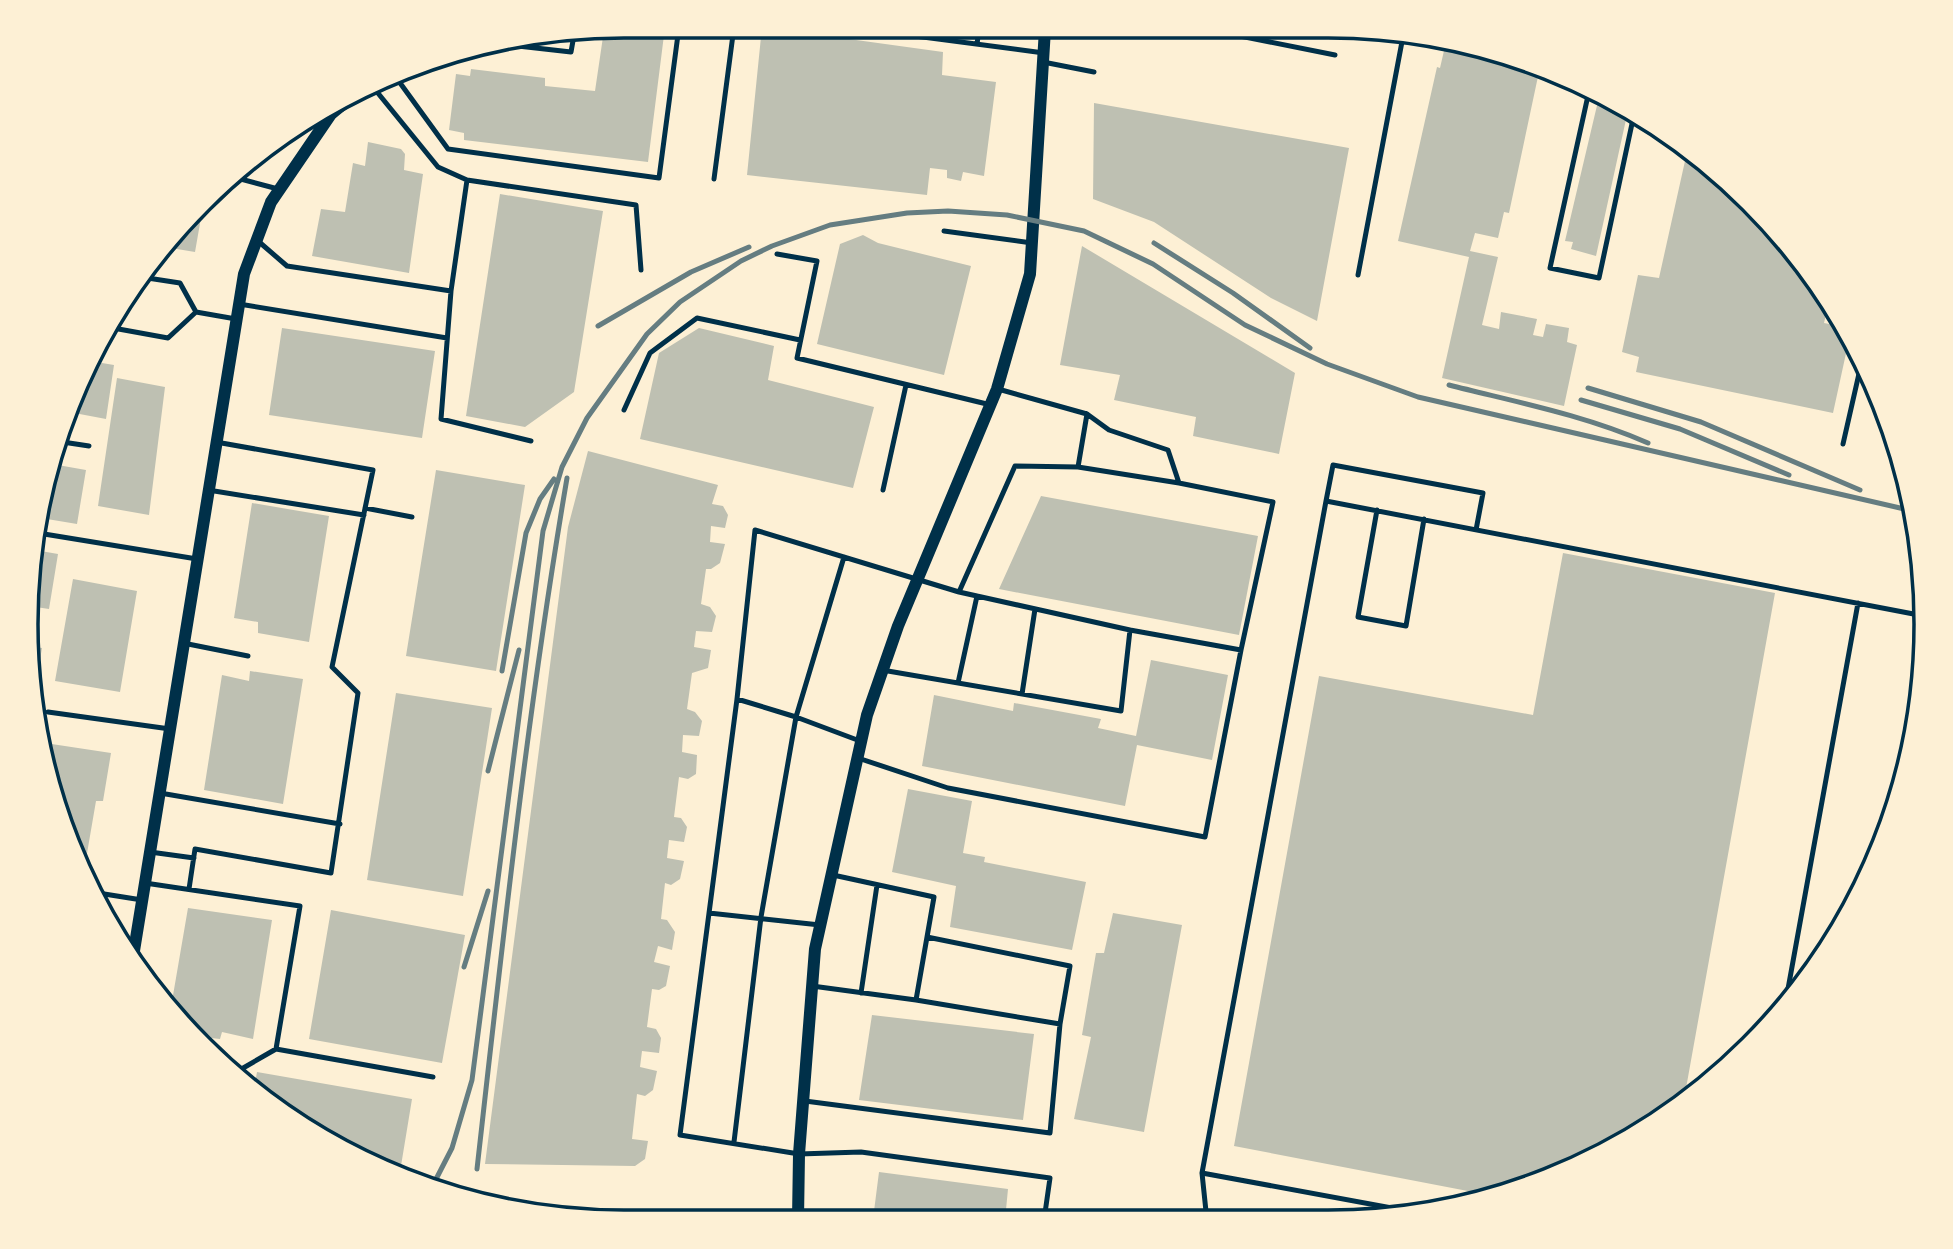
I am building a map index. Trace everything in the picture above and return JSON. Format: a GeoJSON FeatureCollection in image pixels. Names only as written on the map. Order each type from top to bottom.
{"type":"FeatureCollection","features":[{"type":"Feature","properties":{"kind":"street"},"geometry":{"type":"LineString","coordinates":[[798,1210],[803,1101],[815,949],[820,925],[867,715],[917,579],[998,388],[1030,274],[1045,38]]}},
{"type":"Feature","properties":{"kind":"street"},"geometry":{"type":"LineString","coordinates":[[135,946],[244,274],[271,202],[322,122]]}},
{"type":"Feature","properties":{"kind":"lane"},"geometry":{"type":"LineString","coordinates":[[400,83],[448,149],[659,178],[678,38]]}},
{"type":"Feature","properties":{"kind":"lane"},"geometry":{"type":"LineString","coordinates":[[714,179],[733,38]]}},
{"type":"Feature","properties":{"kind":"lane"},"geometry":{"type":"LineString","coordinates":[[931,38],[1044,57],[1094,72]]}},
{"type":"Feature","properties":{"kind":"lane"},"geometry":{"type":"LineString","coordinates":[[977,44],[978,38]]}},
{"type":"Feature","properties":{"kind":"lane"},"geometry":{"type":"LineString","coordinates":[[1250,38],[1335,55]]}},
{"type":"Feature","properties":{"kind":"lane"},"geometry":{"type":"LineString","coordinates":[[532,47],[571,52],[572,41]]}},
{"type":"Feature","properties":{"kind":"lane"},"geometry":{"type":"LineString","coordinates":[[1358,275],[1402,44]]}},
{"type":"Feature","properties":{"kind":"lane"},"geometry":{"type":"LineString","coordinates":[[378,93],[438,167],[467,180],[636,205],[641,270]]}},
{"type":"Feature","properties":{"kind":"lane"},"geometry":{"type":"LineString","coordinates":[[1587,99],[1549,268],[1600,278],[1632,123]]}},
{"type":"Feature","properties":{"kind":"lane"},"geometry":{"type":"LineString","coordinates":[[243,180],[279,190]]}},
{"type":"Feature","properties":{"kind":"lane"},"geometry":{"type":"LineString","coordinates":[[467,180],[451,291],[441,419],[531,441]]}},
{"type":"Feature","properties":{"kind":"lane"},"geometry":{"type":"LineString","coordinates":[[944,231],[1032,243]]}},
{"type":"Feature","properties":{"kind":"lane"},"geometry":{"type":"LineString","coordinates":[[257,239],[287,266],[451,291]]}},
{"type":"Feature","properties":{"kind":"lane"},"geometry":{"type":"LineString","coordinates":[[777,254],[817,261],[797,358],[990,405]]}},
{"type":"Feature","properties":{"kind":"lane"},"geometry":{"type":"LineString","coordinates":[[152,279],[180,283],[195,312]]}},
{"type":"Feature","properties":{"kind":"lane"},"geometry":{"type":"LineString","coordinates":[[239,304],[447,338]]}},
{"type":"Feature","properties":{"kind":"lane"},"geometry":{"type":"LineString","coordinates":[[195,312],[236,319]]}},
{"type":"Feature","properties":{"kind":"lane"},"geometry":{"type":"LineString","coordinates":[[118,329],[169,338],[195,312]]}},
{"type":"Feature","properties":{"kind":"lane"},"geometry":{"type":"LineString","coordinates":[[624,410],[650,353],[697,318],[800,340]]}},
{"type":"Feature","properties":{"kind":"lane"},"geometry":{"type":"LineString","coordinates":[[1843,444],[1859,375]]}},
{"type":"Feature","properties":{"kind":"lane"},"geometry":{"type":"LineString","coordinates":[[883,490],[906,385]]}},
{"type":"Feature","properties":{"kind":"lane"},"geometry":{"type":"LineString","coordinates":[[998,388],[1087,414],[1109,430],[1168,450],[1179,483]]}},
{"type":"Feature","properties":{"kind":"lane"},"geometry":{"type":"LineString","coordinates":[[1078,467],[1087,414]]}},
{"type":"Feature","properties":{"kind":"lane"},"geometry":{"type":"LineString","coordinates":[[189,889],[195,849],[331,873],[358,693],[332,667],[373,470],[216,442]]}},
{"type":"Feature","properties":{"kind":"lane"},"geometry":{"type":"LineString","coordinates":[[68,443],[89,446]]}},
{"type":"Feature","properties":{"kind":"lane"},"geometry":{"type":"LineString","coordinates":[[1206,1210],[1202,1174],[1333,464],[1483,493],[1476,530]]}},
{"type":"Feature","properties":{"kind":"lane"},"geometry":{"type":"LineString","coordinates":[[858,758],[948,788],[1205,837],[1273,502],[1078,467],[1015,466],[959,592]]}},
{"type":"Feature","properties":{"kind":"lane"},"geometry":{"type":"LineString","coordinates":[[208,490],[412,517]]}},
{"type":"Feature","properties":{"kind":"lane"},"geometry":{"type":"LineString","coordinates":[[1326,501],[1914,614]]}},
{"type":"Feature","properties":{"kind":"lane"},"geometry":{"type":"LineString","coordinates":[[1377,510],[1358,617],[1406,626],[1424,519]]}},
{"type":"Feature","properties":{"kind":"lane"},"geometry":{"type":"LineString","coordinates":[[1045,1210],[1050,1178],[861,1152],[799,1154],[680,1135],[737,699],[755,530],[959,592],[1130,630],[1241,650]]}},
{"type":"Feature","properties":{"kind":"lane"},"geometry":{"type":"LineString","coordinates":[[46,534],[197,559]]}},
{"type":"Feature","properties":{"kind":"lane"},"geometry":{"type":"LineString","coordinates":[[734,1142],[761,917],[796,717],[844,557]]}},
{"type":"Feature","properties":{"kind":"lane"},"geometry":{"type":"LineString","coordinates":[[958,683],[977,596]]}},
{"type":"Feature","properties":{"kind":"lane"},"geometry":{"type":"LineString","coordinates":[[1788,987],[1858,603]]}},
{"type":"Feature","properties":{"kind":"lane"},"geometry":{"type":"LineString","coordinates":[[1022,694],[1035,609]]}},
{"type":"Feature","properties":{"kind":"lane"},"geometry":{"type":"LineString","coordinates":[[883,670],[1121,711],[1130,630]]}},
{"type":"Feature","properties":{"kind":"lane"},"geometry":{"type":"LineString","coordinates":[[183,643],[248,656]]}},
{"type":"Feature","properties":{"kind":"lane"},"geometry":{"type":"LineString","coordinates":[[737,699],[861,741]]}},
{"type":"Feature","properties":{"kind":"lane"},"geometry":{"type":"LineString","coordinates":[[48,712],[170,729]]}},
{"type":"Feature","properties":{"kind":"lane"},"geometry":{"type":"LineString","coordinates":[[159,793],[340,824]]}},
{"type":"Feature","properties":{"kind":"lane"},"geometry":{"type":"LineString","coordinates":[[150,852],[194,858]]}},
{"type":"Feature","properties":{"kind":"lane"},"geometry":{"type":"LineString","coordinates":[[832,875],[933,897],[916,1000]]}},
{"type":"Feature","properties":{"kind":"lane"},"geometry":{"type":"LineString","coordinates":[[145,883],[300,906],[276,1049]]}},
{"type":"Feature","properties":{"kind":"lane"},"geometry":{"type":"LineString","coordinates":[[862,993],[877,885]]}},
{"type":"Feature","properties":{"kind":"lane"},"geometry":{"type":"LineString","coordinates":[[104,894],[142,900]]}},
{"type":"Feature","properties":{"kind":"lane"},"geometry":{"type":"LineString","coordinates":[[709,913],[820,925]]}},
{"type":"Feature","properties":{"kind":"lane"},"geometry":{"type":"LineString","coordinates":[[803,1101],[1050,1133],[1060,1024],[1070,966],[927,937]]}},
{"type":"Feature","properties":{"kind":"lane"},"geometry":{"type":"LineString","coordinates":[[812,986],[1060,1024]]}},
{"type":"Feature","properties":{"kind":"lane"},"geometry":{"type":"LineString","coordinates":[[242,1068],[276,1049],[433,1077]]}},
{"type":"Feature","properties":{"kind":"lane"},"geometry":{"type":"LineString","coordinates":[[1202,1174],[1386,1207]]}},
{"type":"Feature","properties":{"kind":"building"},"geometry":{"type":"Polygon","coordinates":[[[664,38],[648,162],[464,140],[464,133],[449,130],[456,74],[470,76],[471,69],[545,78],[545,86],[595,91],[603,39],[664,38]]]}},
{"type":"Feature","properties":{"kind":"building"},"geometry":{"type":"Polygon","coordinates":[[[761,38],[842,38],[943,52],[942,75],[996,82],[984,176],[963,172],[961,181],[947,178],[947,170],[930,168],[927,195],[747,175],[761,38]]]}},
{"type":"Feature","properties":{"kind":"building"},"geometry":{"type":"Polygon","coordinates":[[[1444,50],[1480,58],[1538,78],[1509,213],[1504,212],[1498,238],[1475,233],[1470,251],[1498,257],[1482,325],[1499,329],[1501,312],[1537,319],[1533,335],[1543,337],[1546,324],[1569,328],[1567,342],[1577,345],[1564,406],[1442,378],[1469,257],[1398,241],[1437,67],[1440,68],[1444,50]]]}},
{"type":"Feature","properties":{"kind":"building"},"geometry":{"type":"Polygon","coordinates":[[[1094,103],[1349,148],[1317,321],[1271,298],[1154,222],[1093,199],[1094,103]]]}},
{"type":"Feature","properties":{"kind":"building"},"geometry":{"type":"Polygon","coordinates":[[[1597,104],[1626,120],[1596,256],[1571,249],[1573,242],[1565,241],[1597,104]]]}},
{"type":"Feature","properties":{"kind":"building"},"geometry":{"type":"Polygon","coordinates":[[[368,142],[401,149],[405,154],[404,170],[423,174],[409,273],[312,256],[321,209],[345,212],[353,163],[365,166],[368,142]]]}},
{"type":"Feature","properties":{"kind":"building"},"geometry":{"type":"Polygon","coordinates":[[[1685,160],[1743,210],[1769,238],[1816,299],[1826,315],[1824,323],[1831,324],[1836,332],[1846,351],[1833,413],[1636,372],[1639,357],[1622,352],[1638,275],[1659,278],[1685,160]]]}},
{"type":"Feature","properties":{"kind":"building"},"geometry":{"type":"Polygon","coordinates":[[[500,194],[603,211],[574,392],[525,427],[466,416],[500,194]]]}},
{"type":"Feature","properties":{"kind":"building"},"geometry":{"type":"Polygon","coordinates":[[[201,220],[195,252],[175,249],[201,220]]]}},
{"type":"Feature","properties":{"kind":"building"},"geometry":{"type":"Polygon","coordinates":[[[863,235],[878,243],[971,266],[944,375],[817,344],[840,244],[863,235]]]}},
{"type":"Feature","properties":{"kind":"building"},"geometry":{"type":"Polygon","coordinates":[[[1082,246],[1295,373],[1279,454],[1193,436],[1196,417],[1114,400],[1120,375],[1060,365],[1082,246]]]}},
{"type":"Feature","properties":{"kind":"building"},"geometry":{"type":"Polygon","coordinates":[[[282,328],[435,351],[422,438],[269,415],[282,328]]]}},
{"type":"Feature","properties":{"kind":"building"},"geometry":{"type":"Polygon","coordinates":[[[699,328],[774,346],[768,380],[874,407],[853,488],[640,439],[659,353],[699,328]]]}},
{"type":"Feature","properties":{"kind":"building"},"geometry":{"type":"Polygon","coordinates":[[[100,363],[114,365],[106,419],[78,414],[100,363]]]}},
{"type":"Feature","properties":{"kind":"building"},"geometry":{"type":"Polygon","coordinates":[[[117,378],[165,387],[149,515],[98,506],[117,378]]]}},
{"type":"Feature","properties":{"kind":"building"},"geometry":{"type":"Polygon","coordinates":[[[588,451],[718,485],[712,504],[723,506],[728,515],[725,528],[711,526],[710,542],[725,544],[720,563],[706,569],[701,604],[710,607],[716,616],[712,632],[696,631],[694,647],[711,650],[708,668],[692,673],[687,709],[695,712],[702,721],[699,736],[683,735],[682,752],[697,755],[696,774],[688,779],[679,777],[674,817],[681,818],[687,827],[684,842],[669,840],[667,858],[684,861],[680,879],[671,885],[665,883],[661,919],[667,920],[675,932],[672,950],[658,946],[654,962],[670,966],[666,986],[659,990],[652,989],[647,1027],[656,1029],[661,1038],[659,1053],[642,1051],[640,1067],[657,1071],[653,1090],[645,1096],[637,1094],[632,1139],[648,1141],[645,1159],[635,1166],[485,1164],[568,527],[588,451]]]}},
{"type":"Feature","properties":{"kind":"building"},"geometry":{"type":"Polygon","coordinates":[[[60,465],[86,470],[77,524],[49,519],[60,465]]]}},
{"type":"Feature","properties":{"kind":"building"},"geometry":{"type":"Polygon","coordinates":[[[436,470],[525,485],[496,671],[406,656],[436,470]]]}},
{"type":"Feature","properties":{"kind":"building"},"geometry":{"type":"Polygon","coordinates":[[[1041,496],[1258,536],[1239,635],[999,589],[1041,496]]]}},
{"type":"Feature","properties":{"kind":"building"},"geometry":{"type":"Polygon","coordinates":[[[252,503],[329,516],[309,642],[258,633],[258,622],[234,618],[252,503]]]}},
{"type":"Feature","properties":{"kind":"building"},"geometry":{"type":"Polygon","coordinates":[[[44,552],[58,554],[49,609],[39,607],[44,552]]]}},
{"type":"Feature","properties":{"kind":"building"},"geometry":{"type":"Polygon","coordinates":[[[1563,553],[1775,593],[1686,1088],[1654,1112],[1588,1150],[1553,1166],[1474,1192],[1234,1146],[1319,676],[1533,715],[1563,553]]]}},
{"type":"Feature","properties":{"kind":"building"},"geometry":{"type":"Polygon","coordinates":[[[73,579],[137,591],[120,692],[55,681],[73,579]]]}},
{"type":"Feature","properties":{"kind":"building"},"geometry":{"type":"Polygon","coordinates":[[[1151,660],[1228,675],[1212,760],[1137,745],[1125,806],[922,766],[934,695],[1013,711],[1014,703],[1101,719],[1098,728],[1136,736],[1151,660]]]}},
{"type":"Feature","properties":{"kind":"building"},"geometry":{"type":"Polygon","coordinates":[[[250,671],[303,679],[283,804],[204,790],[222,675],[249,681],[250,671]]]}},
{"type":"Feature","properties":{"kind":"building"},"geometry":{"type":"Polygon","coordinates":[[[396,693],[492,708],[463,896],[367,880],[396,693]]]}},
{"type":"Feature","properties":{"kind":"building"},"geometry":{"type":"Polygon","coordinates":[[[51,744],[111,753],[103,801],[96,801],[86,857],[58,776],[51,744]]]}},
{"type":"Feature","properties":{"kind":"building"},"geometry":{"type":"Polygon","coordinates":[[[908,789],[972,801],[963,853],[985,857],[984,862],[1086,882],[1072,950],[950,927],[956,886],[892,872],[908,789]]]}},
{"type":"Feature","properties":{"kind":"building"},"geometry":{"type":"Polygon","coordinates":[[[188,908],[272,920],[253,1039],[222,1032],[220,1039],[211,1040],[173,997],[188,908]]]}},
{"type":"Feature","properties":{"kind":"building"},"geometry":{"type":"Polygon","coordinates":[[[331,910],[465,935],[442,1063],[309,1039],[331,910]]]}},
{"type":"Feature","properties":{"kind":"building"},"geometry":{"type":"Polygon","coordinates":[[[1113,913],[1182,925],[1144,1132],[1074,1119],[1091,1037],[1082,1035],[1096,953],[1104,953],[1113,913]]]}},
{"type":"Feature","properties":{"kind":"building"},"geometry":{"type":"Polygon","coordinates":[[[872,1015],[1034,1034],[1023,1120],[859,1100],[872,1015]]]}},
{"type":"Feature","properties":{"kind":"building"},"geometry":{"type":"Polygon","coordinates":[[[257,1072],[412,1099],[401,1166],[331,1132],[256,1079],[257,1072]]]}},
{"type":"Feature","properties":{"kind":"building"},"geometry":{"type":"Polygon","coordinates":[[[879,1172],[1008,1189],[1006,1210],[874,1210],[879,1172]]]}},
{"type":"Feature","properties":{"kind":"railway"},"geometry":{"type":"LineString","coordinates":[[436,1179],[452,1148],[472,1080],[543,531],[562,467],[587,418],[647,334],[680,302],[741,261],[772,246],[830,225],[907,213],[948,211],[1007,215],[1084,231],[1153,264],[1245,325],[1327,364],[1418,397],[1903,509]]}},
{"type":"Feature","properties":{"kind":"railway"},"geometry":{"type":"LineString","coordinates":[[1154,243],[1233,293],[1310,348]]}},
{"type":"Feature","properties":{"kind":"railway"},"geometry":{"type":"LineString","coordinates":[[598,326],[691,272],[749,247]]}},
{"type":"Feature","properties":{"kind":"railway"},"geometry":{"type":"LineString","coordinates":[[1449,385],[1575,417],[1648,443]]}},
{"type":"Feature","properties":{"kind":"railway"},"geometry":{"type":"LineString","coordinates":[[1588,388],[1701,422],[1860,490]]}},
{"type":"Feature","properties":{"kind":"railway"},"geometry":{"type":"LineString","coordinates":[[1581,400],[1680,429],[1789,475]]}},
{"type":"Feature","properties":{"kind":"railway"},"geometry":{"type":"LineString","coordinates":[[477,1169],[528,736],[567,478]]}},
{"type":"Feature","properties":{"kind":"railway"},"geometry":{"type":"LineString","coordinates":[[502,671],[526,533],[540,499],[554,479]]}},
{"type":"Feature","properties":{"kind":"railway"},"geometry":{"type":"LineString","coordinates":[[488,771],[519,650]]}},
{"type":"Feature","properties":{"kind":"railway"},"geometry":{"type":"LineString","coordinates":[[464,967],[488,891]]}}]}
